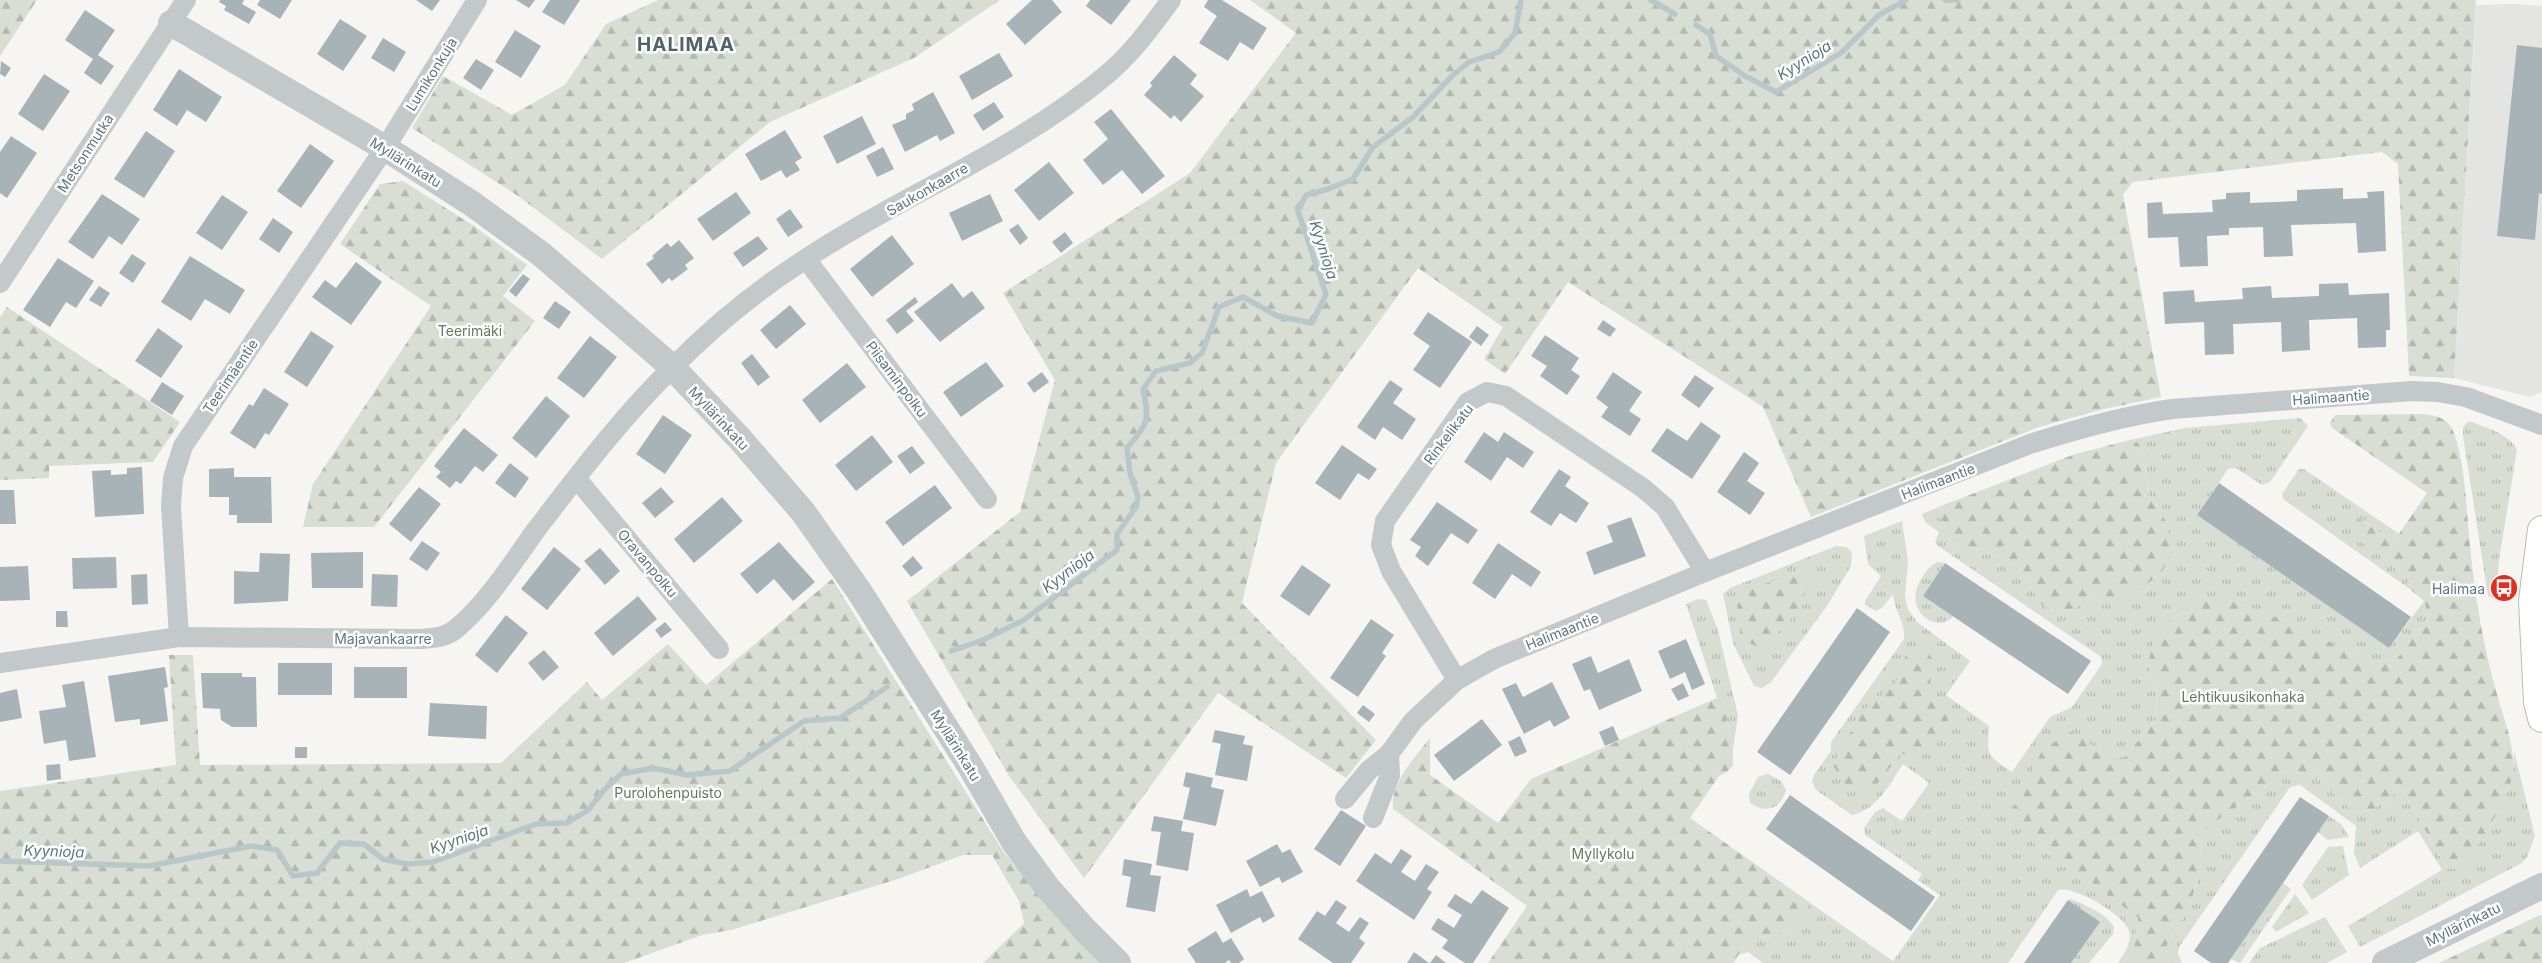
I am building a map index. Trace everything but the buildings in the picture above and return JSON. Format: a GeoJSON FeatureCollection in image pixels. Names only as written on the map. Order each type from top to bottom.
{"type":"FeatureCollection","features":[{"type":"Feature","properties":{"kind":"main road"},"geometry":{"type":"LineString","coordinates":[[2542,530],[2533,601],[2538,702],[2542,718]]}},
{"type":"Feature","properties":{"kind":"street","name":"Metsonmutka"},"geometry":{"type":"LineString","coordinates":[[0,283],[186,0]]}},
{"type":"Feature","properties":{"kind":"street","name":"Lumikonkuja"},"geometry":{"type":"LineString","coordinates":[[385,148],[477,0]]}},
{"type":"Feature","properties":{"kind":"street","name":"Saukonkaarre"},"geometry":{"type":"LineString","coordinates":[[672,367],[744,302],[806,259],[1049,119],[1107,75],[1147,34],[1171,0]]}},
{"type":"Feature","properties":{"kind":"street","name":"Myllärinkatu"},"geometry":{"type":"LineString","coordinates":[[171,23],[385,148],[471,203],[541,254],[672,367],[740,439],[803,512],[859,591],[970,766],[1014,842],[1048,887],[1085,930],[1118,963]]}},
{"type":"Feature","properties":{"kind":"street","name":"Teerimäentie"},"geometry":{"type":"LineString","coordinates":[[179,636],[171,506],[173,478],[183,446],[385,148]]}},
{"type":"Feature","properties":{"kind":"street","name":"Piisaminpolku"},"geometry":{"type":"LineString","coordinates":[[806,259],[988,499]]}},
{"type":"Feature","properties":{"kind":"street","name":"Majavankaarre"},"geometry":{"type":"LineString","coordinates":[[0,663],[179,636],[420,639],[443,637],[456,629],[489,593],[628,413],[672,367]]}},
{"type":"Feature","properties":{"kind":"street","name":"Rinkelikatu"},"geometry":{"type":"LineString","coordinates":[[1457,680],[1390,571],[1381,544],[1385,521],[1390,513],[1468,402],[1487,392],[1506,396],[1643,488],[1665,507],[1705,572]]}},
{"type":"Feature","properties":{"kind":"street","name":"Halimaantie"},"geometry":{"type":"LineString","coordinates":[[1345,799],[1369,770],[1389,754],[1413,721],[1457,680],[1494,659],[1705,572],[2030,444],[2084,426],[2133,414],[2172,409],[2412,392],[2437,392],[2466,397],[2542,425]]}},
{"type":"Feature","properties":{"kind":"street","name":"Oravanpolku"},"geometry":{"type":"LineString","coordinates":[[576,478],[719,649]]}},
{"type":"Feature","properties":{"kind":"street"},"geometry":{"type":"LineString","coordinates":[[1373,818],[1390,775],[1389,754]]}},
{"type":"Feature","properties":{"kind":"street","name":"Myllärinkatu"},"geometry":{"type":"LineString","coordinates":[[2385,963],[2542,886]]}},
{"type":"Feature","properties":{"kind":"shaded area"},"geometry":{"type":"Polygon","coordinates":[[[2515,4],[2542,6],[2542,392],[2530,397],[2454,378],[2476,5],[2515,4]]]}},
{"type":"Feature","properties":{"kind":"green space"},"geometry":{"type":"Polygon","coordinates":[[[0,0],[37,0],[0,56],[0,0]]]}},
{"type":"Feature","properties":{"kind":"green space"},"geometry":{"type":"Polygon","coordinates":[[[658,0],[1000,0],[914,58],[770,122],[602,259],[518,196],[412,128],[443,76],[512,115],[565,85],[606,24],[658,0]]]}},
{"type":"Feature","properties":{"kind":"green space"},"geometry":{"type":"Polygon","coordinates":[[[1250,0],[2476,0],[2454,378],[2409,376],[2398,164],[2382,152],[2133,182],[2123,195],[2161,397],[2100,410],[2039,427],[1811,517],[1763,407],[1568,282],[1505,374],[1484,359],[1503,327],[1418,268],[1276,463],[1242,603],[1376,740],[1346,778],[1218,693],[1084,878],[1009,776],[907,601],[1020,512],[1055,380],[1003,293],[1190,173],[1296,33],[1250,0]]]}},
{"type":"Feature","properties":{"kind":"green space","name":"Teerimäki"},"geometry":{"type":"Polygon","coordinates":[[[403,181],[474,226],[527,265],[503,296],[535,321],[374,527],[303,527],[313,484],[431,306],[340,244],[380,184],[403,181]]]}},
{"type":"Feature","properties":{"kind":"green space"},"geometry":{"type":"Polygon","coordinates":[[[7,307],[180,422],[153,462],[49,466],[49,478],[0,480],[0,317],[7,307]]]}},
{"type":"Feature","properties":{"kind":"green space","name":"Lehtikuusikonhaka"},"geometry":{"type":"Polygon","coordinates":[[[2421,414],[2436,416],[2448,423],[2454,433],[2461,460],[2480,621],[2512,752],[2513,772],[2511,782],[2500,808],[2463,869],[2447,869],[2402,789],[2373,809],[2354,812],[2314,775],[2283,772],[2201,832],[2202,864],[2190,905],[2167,945],[2176,963],[2125,963],[2134,950],[2138,917],[2034,843],[2011,813],[2043,749],[2071,732],[2105,753],[2124,758],[2157,718],[2156,684],[2148,663],[2157,630],[2195,598],[2229,600],[2306,628],[2365,663],[2396,660],[2429,616],[2424,601],[2411,590],[2408,580],[2384,558],[2352,536],[2353,523],[2360,519],[2394,541],[2427,493],[2332,428],[2330,423],[2335,415],[2421,414]]]}},
{"type":"Feature","properties":{"kind":"green space"},"geometry":{"type":"Polygon","coordinates":[[[2300,418],[2308,426],[2270,482],[2262,485],[2236,468],[2228,469],[2197,515],[2389,648],[2424,601],[2429,616],[2396,660],[2365,663],[2306,628],[2229,600],[2148,663],[2156,684],[2157,718],[2124,758],[2105,753],[2071,733],[2034,843],[2138,917],[2134,950],[2125,963],[2118,963],[2127,948],[2130,935],[2125,924],[2098,903],[2075,892],[2065,890],[2058,890],[2008,963],[1763,963],[1748,952],[1739,955],[1748,941],[1756,937],[1773,936],[1803,918],[1809,902],[1893,961],[1940,895],[1918,880],[1922,874],[1865,835],[1864,828],[1875,812],[1883,808],[1902,821],[1929,783],[1903,764],[1888,788],[1876,802],[1861,812],[1852,815],[1816,790],[1812,782],[1814,775],[1831,751],[1831,742],[1904,639],[1903,628],[1893,594],[1882,608],[1875,611],[1865,604],[1881,576],[1868,564],[1864,536],[1902,521],[1908,561],[1905,596],[1908,609],[1917,622],[1970,661],[1946,695],[1989,726],[1988,744],[1990,754],[1997,762],[2012,772],[2050,717],[2072,707],[2102,664],[2101,657],[1938,546],[1935,542],[1939,532],[1925,522],[1922,514],[1941,506],[1940,515],[1953,543],[1982,549],[2017,566],[2042,604],[2064,615],[2090,599],[2123,599],[2162,512],[2148,495],[2144,450],[2134,439],[2185,428],[2300,418]]]}},
{"type":"Feature","properties":{"kind":"green space"},"geometry":{"type":"Polygon","coordinates":[[[2469,421],[2503,435],[2509,439],[2517,450],[2499,560],[2496,599],[2488,596],[2463,436],[2463,427],[2469,421]]]}},
{"type":"Feature","properties":{"kind":"green space"},"geometry":{"type":"Polygon","coordinates":[[[2134,439],[2144,450],[2148,495],[2162,512],[2174,549],[2160,575],[2123,599],[2090,599],[2064,615],[2042,605],[2017,566],[1982,549],[1953,543],[1940,515],[1941,506],[2075,454],[2134,439]]]}},
{"type":"Feature","properties":{"kind":"green space"},"geometry":{"type":"Polygon","coordinates":[[[2299,469],[2304,469],[2399,534],[2394,542],[2361,519],[2384,558],[2408,580],[2411,590],[2283,499],[2282,494],[2299,469]]]}},
{"type":"Feature","properties":{"kind":"green space"},"geometry":{"type":"Polygon","coordinates":[[[1836,546],[1846,547],[1852,552],[1851,566],[1827,606],[1771,682],[1762,688],[1754,686],[1733,643],[1723,594],[1730,588],[1836,546]]]}},
{"type":"Feature","properties":{"kind":"green space"},"geometry":{"type":"Polygon","coordinates":[[[1938,562],[1945,563],[1923,596],[1953,616],[1947,621],[1939,623],[1931,621],[1924,616],[1918,609],[1916,600],[1916,590],[1922,578],[1928,568],[1938,562]]]}},
{"type":"Feature","properties":{"kind":"green space"},"geometry":{"type":"Polygon","coordinates":[[[1802,570],[1812,579],[1796,614],[1762,649],[1741,639],[1737,605],[1752,589],[1802,570]]]}},
{"type":"Feature","properties":{"kind":"green space","name":"Purolohenpuisto"},"geometry":{"type":"Polygon","coordinates":[[[832,579],[1003,851],[1060,920],[1101,963],[983,963],[1024,923],[1019,901],[992,855],[963,855],[898,879],[731,930],[702,935],[624,963],[0,963],[0,791],[176,765],[169,655],[193,655],[200,765],[501,763],[587,682],[602,700],[668,644],[706,685],[832,579]]]}},
{"type":"Feature","properties":{"kind":"green space"},"geometry":{"type":"Polygon","coordinates":[[[1698,599],[1706,600],[1718,630],[1738,716],[1733,748],[1723,701],[1717,698],[1686,604],[1698,599]]]}},
{"type":"Feature","properties":{"kind":"green space"},"geometry":{"type":"Polygon","coordinates":[[[1921,646],[1932,658],[1930,689],[1924,701],[1947,705],[1948,724],[1925,749],[1900,755],[1873,789],[1847,789],[1833,765],[1861,713],[1895,684],[1907,652],[1921,646]]]}},
{"type":"Feature","properties":{"kind":"green space","name":"Myllykolu"},"geometry":{"type":"Polygon","coordinates":[[[1717,698],[1723,701],[1733,748],[1733,765],[1727,772],[1719,776],[1690,818],[1809,902],[1803,918],[1773,936],[1756,937],[1748,941],[1733,963],[1488,963],[1527,906],[1393,809],[1393,799],[1399,780],[1430,738],[1430,775],[1498,823],[1531,779],[1717,698]]]}},
{"type":"Feature","properties":{"kind":"green space"},"geometry":{"type":"Polygon","coordinates":[[[2514,751],[2535,836],[2527,857],[2522,863],[2360,947],[2348,926],[2442,870],[2418,831],[2360,868],[2354,854],[2356,826],[2300,785],[2290,787],[2179,947],[2178,954],[2182,963],[2176,963],[2167,945],[2190,905],[2202,864],[2201,832],[2283,772],[2314,775],[2354,812],[2373,809],[2402,789],[2447,869],[2513,774],[2514,751]]]}},
{"type":"Feature","properties":{"kind":"green space"},"geometry":{"type":"Polygon","coordinates":[[[1768,774],[1781,781],[1786,790],[1781,802],[1767,809],[1750,803],[1749,794],[1758,777],[1768,774]]]}},
{"type":"Feature","properties":{"kind":"green space"},"geometry":{"type":"Polygon","coordinates":[[[2329,816],[2342,825],[2349,837],[2328,840],[2318,832],[2329,816]]]}},
{"type":"Feature","properties":{"kind":"green space"},"geometry":{"type":"Polygon","coordinates":[[[2343,846],[2349,875],[2312,900],[2302,885],[2328,847],[2343,846]]]}},
{"type":"Feature","properties":{"kind":"green space"},"geometry":{"type":"Polygon","coordinates":[[[2283,883],[2291,889],[2240,963],[2231,959],[2283,883]]]}},
{"type":"Feature","properties":{"kind":"green space"},"geometry":{"type":"Polygon","coordinates":[[[2295,894],[2309,913],[2276,932],[2272,927],[2295,894]]]}},
{"type":"Feature","properties":{"kind":"green space"},"geometry":{"type":"Polygon","coordinates":[[[2071,899],[2100,913],[2114,927],[2113,934],[2089,963],[2071,963],[2099,922],[2068,900],[2071,899]]]}},
{"type":"Feature","properties":{"kind":"green space"},"geometry":{"type":"Polygon","coordinates":[[[2540,915],[2542,916],[2542,963],[2439,963],[2540,915]]]}},
{"type":"Feature","properties":{"kind":"green space"},"geometry":{"type":"Polygon","coordinates":[[[2325,917],[2347,952],[2327,963],[2249,963],[2260,948],[2325,917]]]}},
{"type":"Feature","properties":{"kind":"waterway","name":"Kyynioja"},"geometry":{"type":"LineString","coordinates":[[951,651],[983,640],[1024,620],[1117,550],[1117,534],[1136,507],[1138,497],[1130,473],[1127,448],[1143,427],[1147,415],[1143,389],[1156,371],[1190,363],[1202,353],[1219,307],[1243,297],[1277,316],[1312,323],[1326,294],[1298,211],[1306,195],[1353,179],[1373,147],[1413,117],[1451,77],[1469,62],[1499,52],[1515,33],[1521,0]]}},
{"type":"Feature","properties":{"kind":"waterway","name":"Kyynioja"},"geometry":{"type":"LineString","coordinates":[[1651,0],[1675,14]]}},
{"type":"Feature","properties":{"kind":"waterway","name":"Kyynioja"},"geometry":{"type":"LineString","coordinates":[[1696,25],[1710,34],[1716,56],[1745,76],[1776,92],[1841,53],[1879,15],[1906,0]]}},
{"type":"Feature","properties":{"kind":"waterway","name":"Kyynioja"},"geometry":{"type":"LineString","coordinates":[[1945,0],[1958,0]]}},
{"type":"Feature","properties":{"kind":"waterway","name":"Kyynioja"},"geometry":{"type":"LineString","coordinates":[[0,861],[149,866],[251,846],[277,850],[293,876],[317,873],[340,843],[364,844],[383,859],[407,864],[433,862],[536,824],[567,823],[588,810],[604,790],[621,774],[653,768],[687,775],[730,771],[804,721],[840,718],[887,687]]}},
{"type":"Feature","properties":{"kind":"place","name":"Halimaa"},"geometry":{"type":"Point","coordinates":[2504,588]}},
{"type":"Feature","properties":{"kind":"district","name":"HALIMAA"},"geometry":{"type":"Point","coordinates":[686,44]}}]}
